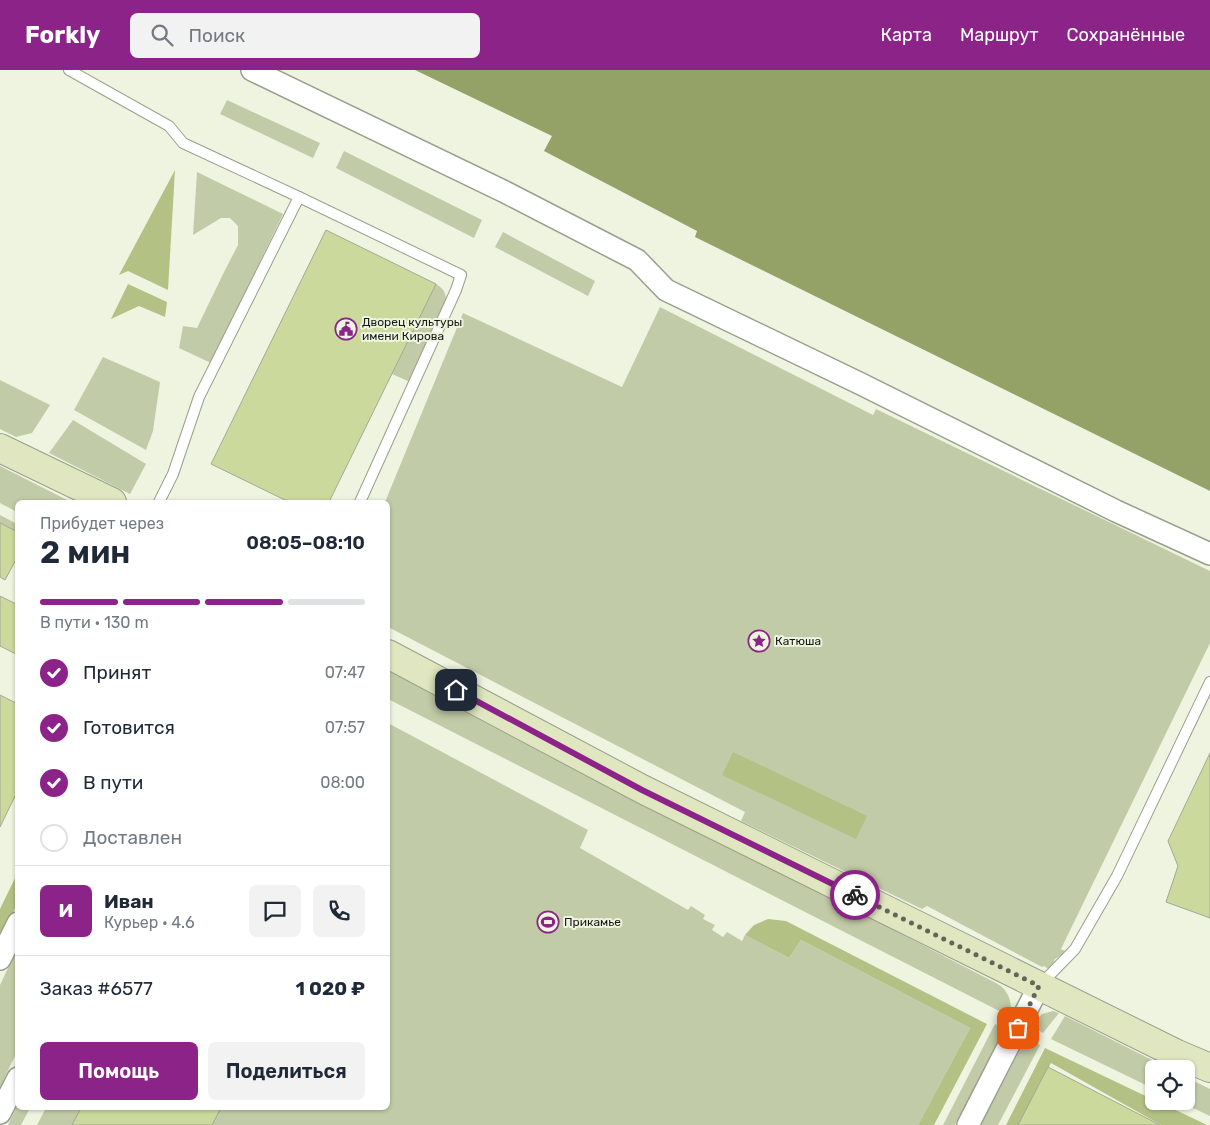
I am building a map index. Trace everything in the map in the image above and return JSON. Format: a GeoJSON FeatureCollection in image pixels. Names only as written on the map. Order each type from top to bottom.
{"type":"FeatureCollection","features":[{"type":"Feature","properties":{"kind":"street"},"geometry":{"type":"LineString","coordinates":[[252,70],[504,192],[636,260],[666,290],[1210,554]]}},
{"type":"Feature","properties":{"kind":"street"},"geometry":{"type":"LineString","coordinates":[[0,448],[108,500]]}},
{"type":"Feature","properties":{"kind":"street"},"geometry":{"type":"LineString","coordinates":[[390,655],[642,790],[1177,1054],[1210,1068]]}},
{"type":"Feature","properties":{"kind":"street"},"geometry":{"type":"LineString","coordinates":[[0,959],[15,929]]}},
{"type":"Feature","properties":{"kind":"street"},"geometry":{"type":"LineString","coordinates":[[968,1125],[1039,986]]}},
{"type":"Feature","properties":{"kind":"street"},"geometry":{"type":"LineString","coordinates":[[0,1113],[15,1084]]}},
{"type":"Feature","properties":{"kind":"lane"},"geometry":{"type":"LineString","coordinates":[[69,70],[169,126],[183,143],[461,275],[456,290],[361,500]]}},
{"type":"Feature","properties":{"kind":"lane"},"geometry":{"type":"LineString","coordinates":[[160,500],[174,474],[199,397],[299,197]]}},
{"type":"Feature","properties":{"kind":"lane"},"geometry":{"type":"LineString","coordinates":[[1039,986],[1075,949],[1117,876],[1210,682]]}},
{"type":"Feature","properties":{"kind":"shaded area"},"geometry":{"type":"Polygon","coordinates":[[[415,70],[1210,70],[1210,491],[695,237],[697,231],[544,151],[552,136],[415,70]]]}},
{"type":"Feature","properties":{"kind":"shaded area"},"geometry":{"type":"Polygon","coordinates":[[[227,100],[320,143],[313,158],[220,114],[227,100]]]}},
{"type":"Feature","properties":{"kind":"shaded area"},"geometry":{"type":"Polygon","coordinates":[[[344,151],[482,220],[474,238],[336,168],[344,151]]]}},
{"type":"Feature","properties":{"kind":"shaded area"},"geometry":{"type":"Polygon","coordinates":[[[175,170],[168,290],[128,271],[119,275],[175,170]]]}},
{"type":"Feature","properties":{"kind":"shaded area"},"geometry":{"type":"Polygon","coordinates":[[[197,172],[283,214],[211,363],[179,348],[183,326],[197,328],[238,245],[238,226],[230,218],[221,218],[193,235],[197,172]]]}},
{"type":"Feature","properties":{"kind":"shaded area"},"geometry":{"type":"Polygon","coordinates":[[[503,232],[595,281],[588,296],[495,247],[503,232]]]}},
{"type":"Feature","properties":{"kind":"shaded area"},"geometry":{"type":"Polygon","coordinates":[[[128,284],[167,302],[165,317],[139,306],[111,319],[128,284]]]}},
{"type":"Feature","properties":{"kind":"shaded area"},"geometry":{"type":"Polygon","coordinates":[[[436,284],[444,292],[446,302],[410,382],[392,374],[436,284]]]}},
{"type":"Feature","properties":{"kind":"shaded area"},"geometry":{"type":"Polygon","coordinates":[[[660,307],[873,415],[876,409],[1210,571],[1210,643],[1061,949],[1067,952],[1055,959],[1050,970],[927,906],[922,909],[741,821],[745,812],[390,628],[390,500],[386,500],[463,313],[622,387],[660,307]]]}},
{"type":"Feature","properties":{"kind":"shaded area"},"geometry":{"type":"Polygon","coordinates":[[[103,357],[160,382],[153,431],[146,450],[74,410],[103,357]]]}},
{"type":"Feature","properties":{"kind":"shaded area"},"geometry":{"type":"Polygon","coordinates":[[[0,380],[50,405],[32,433],[16,437],[0,429],[0,380]]]}},
{"type":"Feature","properties":{"kind":"shaded area"},"geometry":{"type":"Polygon","coordinates":[[[73,420],[146,464],[130,494],[49,453],[73,420]]]}},
{"type":"Feature","properties":{"kind":"shaded area"},"geometry":{"type":"Polygon","coordinates":[[[0,466],[67,500],[15,500],[15,511],[0,503],[0,466]]]}},
{"type":"Feature","properties":{"kind":"shaded area"},"geometry":{"type":"Polygon","coordinates":[[[0,515],[15,523],[15,531],[0,523],[0,515]]]}},
{"type":"Feature","properties":{"kind":"shaded area"},"geometry":{"type":"Polygon","coordinates":[[[390,670],[996,983],[1004,989],[1009,997],[1011,1017],[390,700],[390,670]]]}},
{"type":"Feature","properties":{"kind":"shaded area","name":"Прикамье"},"geometry":{"type":"Polygon","coordinates":[[[390,724],[588,830],[580,848],[688,910],[691,906],[705,915],[703,919],[715,925],[712,930],[723,937],[727,932],[742,941],[745,935],[789,958],[801,940],[970,1028],[918,1125],[37,1125],[45,1110],[390,1110],[390,724]]]}},
{"type":"Feature","properties":{"kind":"shaded area"},"geometry":{"type":"Polygon","coordinates":[[[733,752],[867,816],[856,839],[722,775],[733,752]]]}},
{"type":"Feature","properties":{"kind":"shaded area"},"geometry":{"type":"Polygon","coordinates":[[[15,878],[15,908],[0,940],[0,909],[15,878]]]}},
{"type":"Feature","properties":{"kind":"shaded area"},"geometry":{"type":"Polygon","coordinates":[[[768,919],[786,921],[987,1024],[934,1125],[918,1125],[970,1028],[801,940],[789,958],[745,935],[754,925],[768,919]]]}},
{"type":"Feature","properties":{"kind":"shaded area"},"geometry":{"type":"Polygon","coordinates":[[[15,953],[15,1056],[0,1087],[0,985],[15,953]]]}},
{"type":"Feature","properties":{"kind":"shaded area"},"geometry":{"type":"Polygon","coordinates":[[[1053,1011],[1059,1013],[1043,1033],[1031,1026],[1042,1014],[1053,1011]]]}},
{"type":"Feature","properties":{"kind":"shaded area"},"geometry":{"type":"Polygon","coordinates":[[[1065,1016],[1152,1060],[1145,1060],[1145,1085],[1051,1039],[1065,1016]]]}},
{"type":"Feature","properties":{"kind":"shaded area"},"geometry":{"type":"Polygon","coordinates":[[[995,1024],[1004,1029],[955,1125],[943,1125],[995,1024]]]}},
{"type":"Feature","properties":{"kind":"shaded area"},"geometry":{"type":"Polygon","coordinates":[[[1026,1038],[1040,1045],[998,1125],[981,1125],[1026,1038]]]}},
{"type":"Feature","properties":{"kind":"shaded area"},"geometry":{"type":"Polygon","coordinates":[[[1045,1048],[1145,1096],[1145,1110],[1176,1110],[1207,1125],[1161,1125],[1051,1063],[1019,1125],[1006,1125],[1045,1048]]]}},
{"type":"Feature","properties":{"kind":"shaded area"},"geometry":{"type":"Polygon","coordinates":[[[1195,1082],[1210,1089],[1210,1116],[1195,1109],[1195,1082]]]}},
{"type":"Feature","properties":{"kind":"shaded area"},"geometry":{"type":"Polygon","coordinates":[[[15,1110],[29,1110],[21,1125],[8,1125],[15,1110]]]}},
{"type":"Feature","properties":{"kind":"building","name":"Дворец культуры имени Кирова"},"geometry":{"type":"Polygon","coordinates":[[[326,230],[436,284],[330,500],[285,500],[211,464],[326,230]]]}},
{"type":"Feature","properties":{"kind":"building"},"geometry":{"type":"Polygon","coordinates":[[[0,523],[15,530],[15,562],[5,580],[0,577],[0,523]]]}},
{"type":"Feature","properties":{"kind":"building"},"geometry":{"type":"Polygon","coordinates":[[[0,596],[15,604],[15,654],[0,646],[0,596]]]}},
{"type":"Feature","properties":{"kind":"building"},"geometry":{"type":"Polygon","coordinates":[[[0,695],[15,702],[15,796],[0,827],[0,695]]]}},
{"type":"Feature","properties":{"kind":"building"},"geometry":{"type":"Polygon","coordinates":[[[1210,753],[1210,918],[1166,902],[1178,866],[1168,841],[1210,753]]]}},
{"type":"Feature","properties":{"kind":"building"},"geometry":{"type":"Polygon","coordinates":[[[1048,1067],[1160,1125],[1018,1125],[1048,1067]]]}},
{"type":"Feature","properties":{"kind":"building"},"geometry":{"type":"Polygon","coordinates":[[[80,1110],[220,1110],[212,1125],[72,1125],[80,1110]]]}},
{"type":"Feature","properties":{"kind":"way so far"},"geometry":{"type":"LineString","coordinates":[[855,895],[1039,986],[1018,1028]]}},
{"type":"Feature","properties":{"kind":"place","name":"Дворец культуры имени Кирова"},"geometry":{"type":"Point","coordinates":[346,329]}},
{"type":"Feature","properties":{"kind":"place","name":"Катюша"},"geometry":{"type":"Point","coordinates":[759,641]}},
{"type":"Feature","properties":{"kind":"place","name":"Прикамье"},"geometry":{"type":"Point","coordinates":[548,922]}},
{"type":"Feature","properties":{"kind":"route"},"geometry":{"type":"LineString","coordinates":[[456,690],[642,790],[855,895]]}}]}
